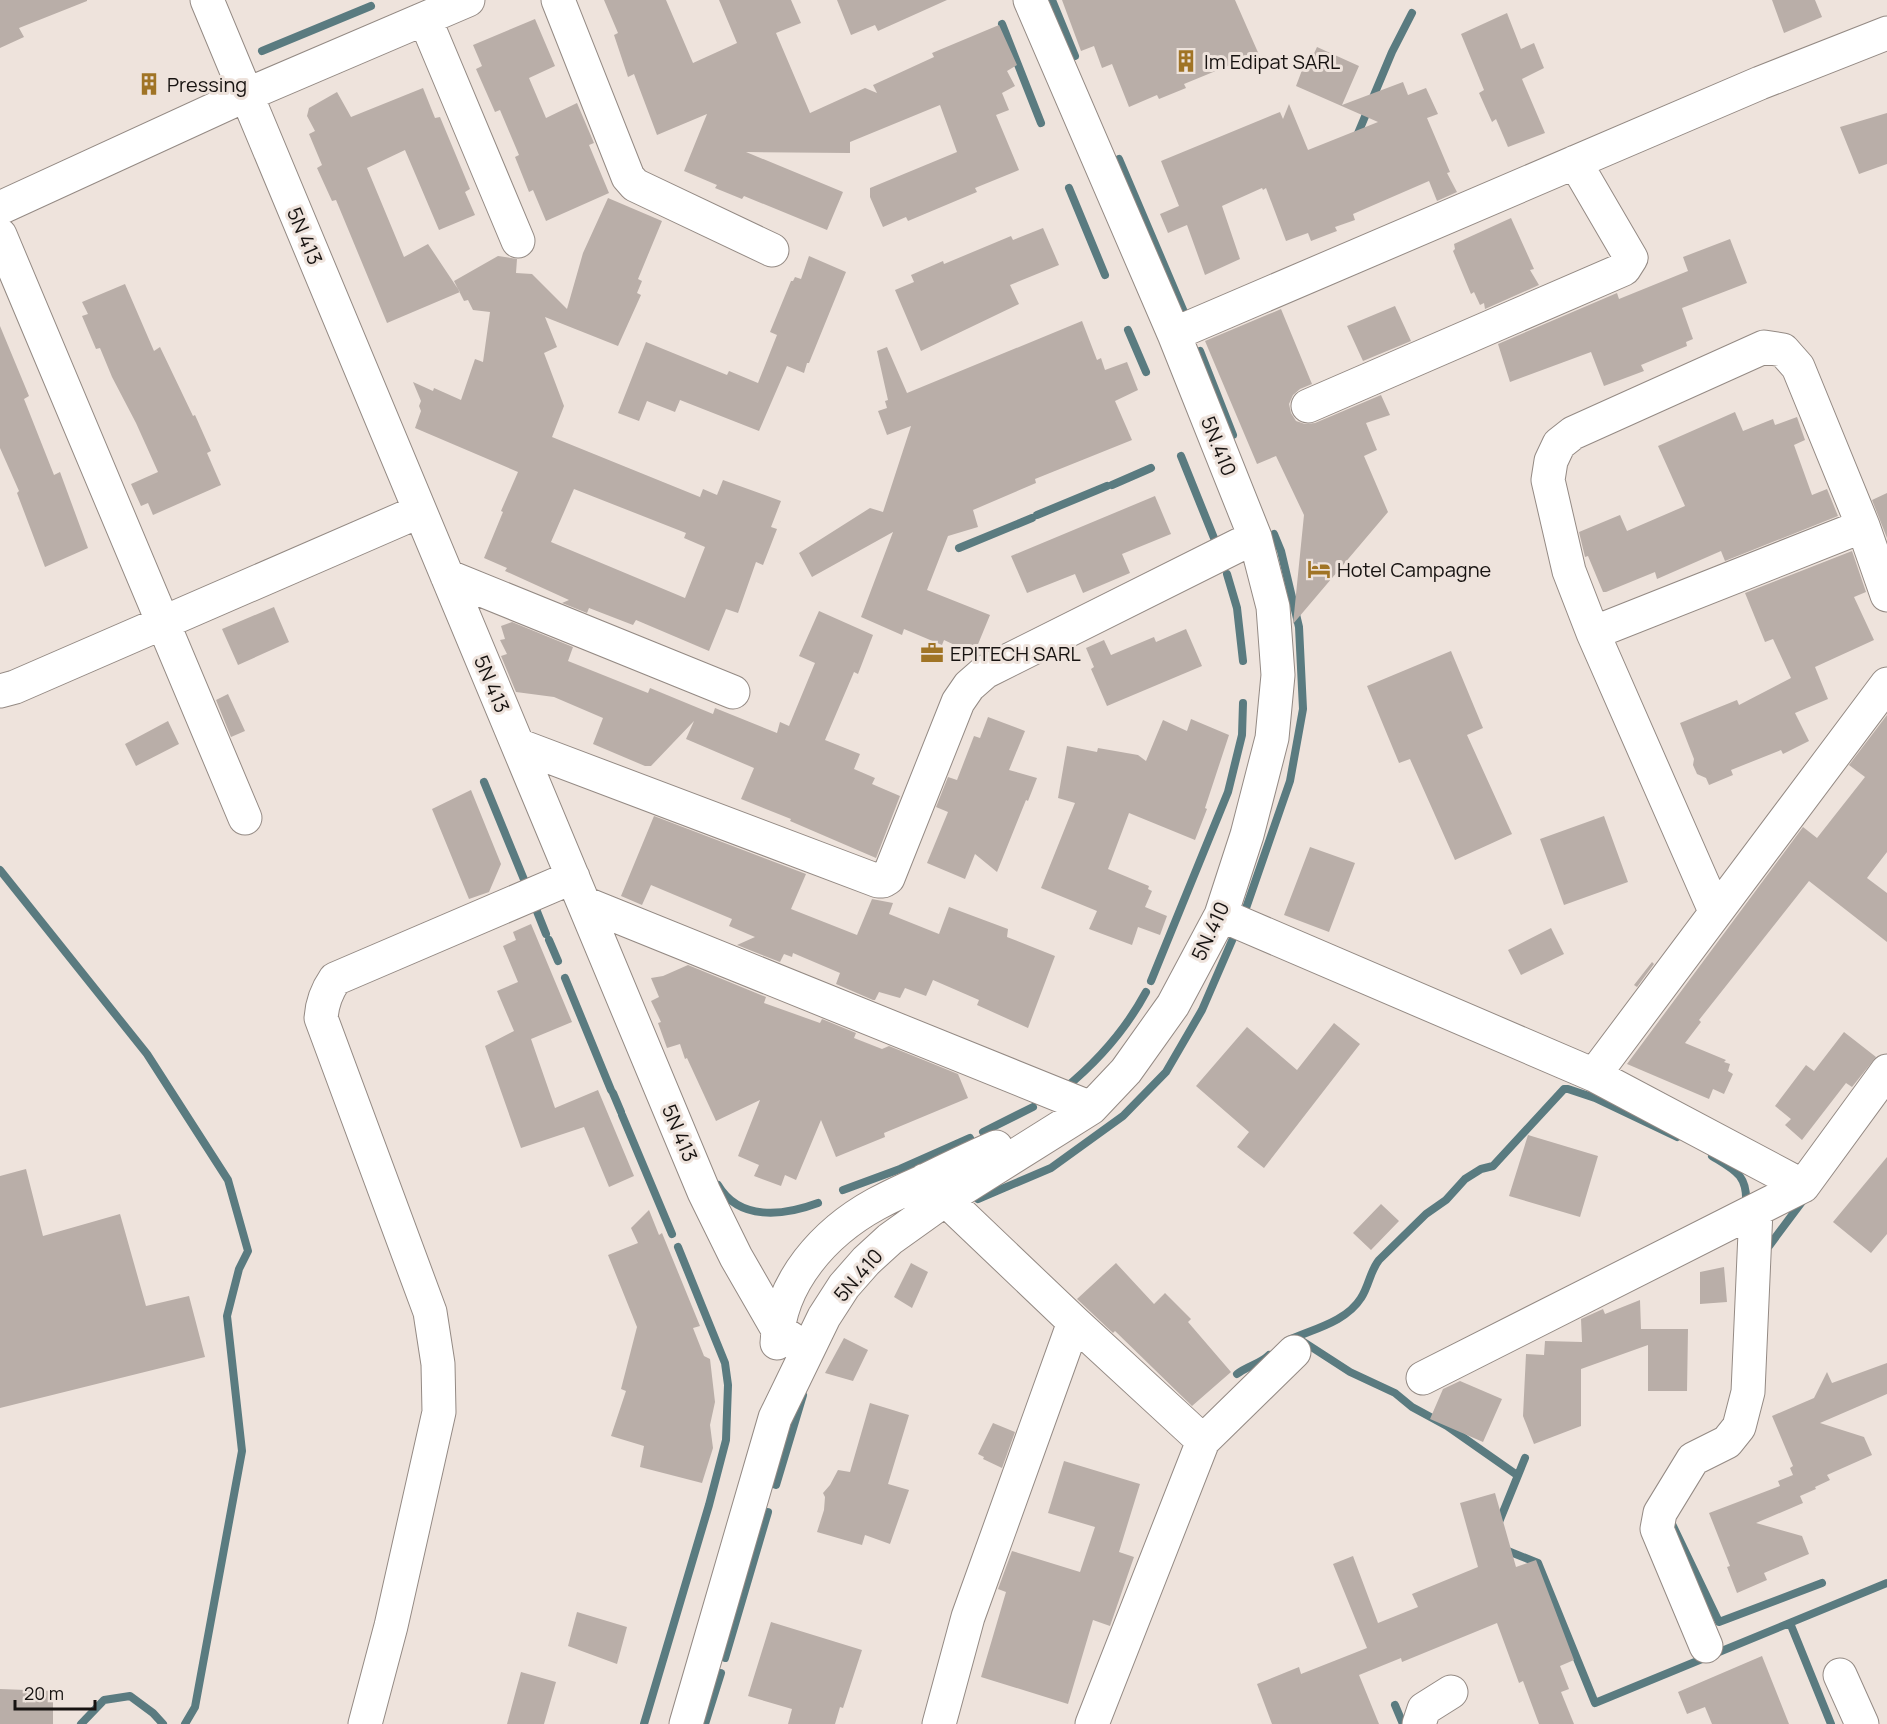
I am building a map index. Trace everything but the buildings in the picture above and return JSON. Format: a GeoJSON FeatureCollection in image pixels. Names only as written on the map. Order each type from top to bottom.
{"type":"FeatureCollection","features":[{"type":"Feature","properties":{"kind":"street","name":"5N 413"},"geometry":{"type":"LineString","coordinates":[[207,0],[704,1192],[736,1257],[778,1330],[807,1349]]}},
{"type":"Feature","properties":{"kind":"street"},"geometry":{"type":"LineString","coordinates":[[0,208],[246,95],[468,0]]}},
{"type":"Feature","properties":{"kind":"street"},"geometry":{"type":"LineString","coordinates":[[558,0],[628,177],[634,185],[772,250]]}},
{"type":"Feature","properties":{"kind":"street","name":"5N.410"},"geometry":{"type":"LineString","coordinates":[[686,1724],[775,1418],[807,1349],[844,1286],[936,1189],[1080,1116],[1126,1071],[1173,1005],[1221,915],[1247,835],[1272,738],[1278,675],[1273,607],[1255,537],[1174,334],[1030,0]]}},
{"type":"Feature","properties":{"kind":"street"},"geometry":{"type":"LineString","coordinates":[[425,19],[518,241]]}},
{"type":"Feature","properties":{"kind":"street"},"geometry":{"type":"LineString","coordinates":[[1174,334],[1760,82],[1887,33]]}},
{"type":"Feature","properties":{"kind":"street"},"geometry":{"type":"LineString","coordinates":[[1308,406],[1624,269],[1631,258],[1575,162]]}},
{"type":"Feature","properties":{"kind":"street"},"geometry":{"type":"LineString","coordinates":[[0,235],[245,818]]}},
{"type":"Feature","properties":{"kind":"street"},"geometry":{"type":"LineString","coordinates":[[1715,911],[1593,633],[1569,571],[1548,480],[1551,461],[1559,444],[1573,433],[1764,347],[1783,350],[1798,367],[1863,526],[1887,595]]}},
{"type":"Feature","properties":{"kind":"street"},"geometry":{"type":"LineString","coordinates":[[0,691],[15,687],[420,511]]}},
{"type":"Feature","properties":{"kind":"street"},"geometry":{"type":"LineString","coordinates":[[1593,633],[1863,526]]}},
{"type":"Feature","properties":{"kind":"street"},"geometry":{"type":"LineString","coordinates":[[518,745],[883,881],[888,878],[958,702],[969,686],[985,672],[1255,537]]}},
{"type":"Feature","properties":{"kind":"street"},"geometry":{"type":"LineString","coordinates":[[447,576],[733,692]]}},
{"type":"Feature","properties":{"kind":"street"},"geometry":{"type":"LineString","coordinates":[[1594,1075],[1887,684]]}},
{"type":"Feature","properties":{"kind":"street"},"geometry":{"type":"LineString","coordinates":[[366,1724],[439,1412],[438,1364],[430,1312],[321,1018],[322,1004],[335,979],[579,890],[1080,1116]]}},
{"type":"Feature","properties":{"kind":"street"},"geometry":{"type":"LineString","coordinates":[[1221,915],[1594,1075],[1803,1186]]}},
{"type":"Feature","properties":{"kind":"street"},"geometry":{"type":"LineString","coordinates":[[1423,1378],[1803,1186],[1887,1071]]}},
{"type":"Feature","properties":{"kind":"street"},"geometry":{"type":"LineString","coordinates":[[775,1418],[778,1330],[786,1296],[804,1264],[834,1234],[876,1204],[936,1189],[1074,1322],[1203,1441]]}},
{"type":"Feature","properties":{"kind":"street"},"geometry":{"type":"LineString","coordinates":[[1706,1646],[1657,1528],[1660,1513],[1693,1459],[1728,1442],[1739,1427],[1748,1392],[1756,1210]]}},
{"type":"Feature","properties":{"kind":"street"},"geometry":{"type":"LineString","coordinates":[[939,1724],[971,1607],[1074,1322]]}},
{"type":"Feature","properties":{"kind":"street"},"geometry":{"type":"LineString","coordinates":[[1092,1724],[1203,1441],[1294,1352]]}},
{"type":"Feature","properties":{"kind":"street"},"geometry":{"type":"LineString","coordinates":[[1840,1675],[1862,1724]]}},
{"type":"Feature","properties":{"kind":"street"},"geometry":{"type":"LineString","coordinates":[[1419,1724],[1424,1709],[1451,1692]]}},
{"type":"Feature","properties":{"kind":"waterway"},"geometry":{"type":"LineString","coordinates":[[1052,0],[1075,56]]}},
{"type":"Feature","properties":{"kind":"waterway"},"geometry":{"type":"LineString","coordinates":[[262,51],[371,6]]}},
{"type":"Feature","properties":{"kind":"waterway"},"geometry":{"type":"LineString","coordinates":[[1356,138],[1392,52],[1412,13]]}},
{"type":"Feature","properties":{"kind":"waterway"},"geometry":{"type":"LineString","coordinates":[[1002,24],[1041,123]]}},
{"type":"Feature","properties":{"kind":"waterway"},"geometry":{"type":"LineString","coordinates":[[1119,159],[1187,319]]}},
{"type":"Feature","properties":{"kind":"waterway"},"geometry":{"type":"LineString","coordinates":[[1069,188],[1105,275]]}},
{"type":"Feature","properties":{"kind":"waterway"},"geometry":{"type":"LineString","coordinates":[[1128,330],[1146,372]]}},
{"type":"Feature","properties":{"kind":"waterway"},"geometry":{"type":"LineString","coordinates":[[1200,351],[1233,435]]}},
{"type":"Feature","properties":{"kind":"waterway"},"geometry":{"type":"LineString","coordinates":[[1181,456],[1214,538]]}},
{"type":"Feature","properties":{"kind":"waterway"},"geometry":{"type":"LineString","coordinates":[[1112,485],[1151,468]]}},
{"type":"Feature","properties":{"kind":"waterway"},"geometry":{"type":"LineString","coordinates":[[1037,515],[1107,486]]}},
{"type":"Feature","properties":{"kind":"waterway"},"geometry":{"type":"LineString","coordinates":[[959,548],[1032,518]]}},
{"type":"Feature","properties":{"kind":"waterway"},"geometry":{"type":"LineString","coordinates":[[1244,914],[1290,781],[1303,709],[1299,627],[1281,551],[1274,534]]}},
{"type":"Feature","properties":{"kind":"waterway"},"geometry":{"type":"LineString","coordinates":[[1227,574],[1237,608],[1243,661]]}},
{"type":"Feature","properties":{"kind":"waterway"},"geometry":{"type":"LineString","coordinates":[[1151,981],[1228,792],[1242,735],[1243,703]]}},
{"type":"Feature","properties":{"kind":"waterway"},"geometry":{"type":"LineString","coordinates":[[484,782],[525,882]]}},
{"type":"Feature","properties":{"kind":"waterway"},"geometry":{"type":"LineString","coordinates":[[0,870],[147,1054],[228,1180],[248,1251],[239,1269],[227,1316],[242,1451],[195,1707],[185,1724]]}},
{"type":"Feature","properties":{"kind":"waterway"},"geometry":{"type":"LineString","coordinates":[[534,904],[546,934]]}},
{"type":"Feature","properties":{"kind":"waterway"},"geometry":{"type":"LineString","coordinates":[[978,1199],[1051,1168],[1123,1116],[1166,1072],[1202,1010],[1234,936]]}},
{"type":"Feature","properties":{"kind":"waterway"},"geometry":{"type":"LineString","coordinates":[[549,940],[558,961]]}},
{"type":"Feature","properties":{"kind":"waterway"},"geometry":{"type":"LineString","coordinates":[[565,978],[611,1090]]}},
{"type":"Feature","properties":{"kind":"waterway"},"geometry":{"type":"LineString","coordinates":[[1064,1089],[1110,1045],[1146,992]]}},
{"type":"Feature","properties":{"kind":"waterway"},"geometry":{"type":"LineString","coordinates":[[1289,1340],[1338,1319],[1355,1306],[1364,1293],[1379,1260],[1426,1214],[1446,1200],[1465,1179],[1481,1169],[1493,1166],[1564,1089],[1595,1098],[1677,1137]]}},
{"type":"Feature","properties":{"kind":"waterway"},"geometry":{"type":"LineString","coordinates":[[613,1093],[621,1112]]}},
{"type":"Feature","properties":{"kind":"waterway"},"geometry":{"type":"LineString","coordinates":[[983,1132],[1033,1107]]}},
{"type":"Feature","properties":{"kind":"waterway"},"geometry":{"type":"LineString","coordinates":[[622,1115],[672,1234]]}},
{"type":"Feature","properties":{"kind":"waterway"},"geometry":{"type":"LineString","coordinates":[[843,1190],[900,1169],[970,1138]]}},
{"type":"Feature","properties":{"kind":"waterway"},"geometry":{"type":"LineString","coordinates":[[1712,1156],[1738,1174],[1745,1187],[1746,1205]]}},
{"type":"Feature","properties":{"kind":"waterway"},"geometry":{"type":"LineString","coordinates":[[718,1185],[727,1197],[750,1210],[777,1213],[818,1203]]}},
{"type":"Feature","properties":{"kind":"waterway"},"geometry":{"type":"LineString","coordinates":[[1764,1247],[1769,1246],[1804,1199]]}},
{"type":"Feature","properties":{"kind":"waterway"},"geometry":{"type":"LineString","coordinates":[[644,1724],[726,1440],[728,1385],[725,1363],[678,1247]]}},
{"type":"Feature","properties":{"kind":"waterway"},"geometry":{"type":"LineString","coordinates":[[1299,1339],[1350,1372],[1395,1393],[1412,1407],[1447,1426],[1517,1475]]}},
{"type":"Feature","properties":{"kind":"waterway"},"geometry":{"type":"LineString","coordinates":[[1237,1374],[1269,1355]]}},
{"type":"Feature","properties":{"kind":"waterway"},"geometry":{"type":"LineString","coordinates":[[776,1485],[803,1395]]}},
{"type":"Feature","properties":{"kind":"waterway"},"geometry":{"type":"LineString","coordinates":[[1497,1527],[1525,1458]]}},
{"type":"Feature","properties":{"kind":"waterway"},"geometry":{"type":"LineString","coordinates":[[725,1658],[768,1512]]}},
{"type":"Feature","properties":{"kind":"waterway"},"geometry":{"type":"LineString","coordinates":[[1672,1524],[1719,1622],[1822,1583]]}},
{"type":"Feature","properties":{"kind":"waterway"},"geometry":{"type":"LineString","coordinates":[[1503,1549],[1538,1563],[1595,1703],[1887,1583]]}},
{"type":"Feature","properties":{"kind":"waterway"},"geometry":{"type":"LineString","coordinates":[[1790,1623],[1831,1724]]}},
{"type":"Feature","properties":{"kind":"waterway"},"geometry":{"type":"LineString","coordinates":[[705,1724],[721,1673]]}},
{"type":"Feature","properties":{"kind":"waterway"},"geometry":{"type":"LineString","coordinates":[[81,1724],[104,1700],[130,1696],[153,1713],[163,1724]]}},
{"type":"Feature","properties":{"kind":"waterway"},"geometry":{"type":"LineString","coordinates":[[1395,1705],[1403,1724]]}},
{"type":"Feature","properties":{"kind":"place","name":"Im Edipat SARL"},"geometry":{"type":"Point","coordinates":[1186,61]}},
{"type":"Feature","properties":{"kind":"place","name":"Pressing"},"geometry":{"type":"Point","coordinates":[149,84]}},
{"type":"Feature","properties":{"kind":"place","name":"Hotel Campagne"},"geometry":{"type":"Point","coordinates":[1319,569]}},
{"type":"Feature","properties":{"kind":"place","name":"EPITECH SARL"},"geometry":{"type":"Point","coordinates":[932,653]}}]}
